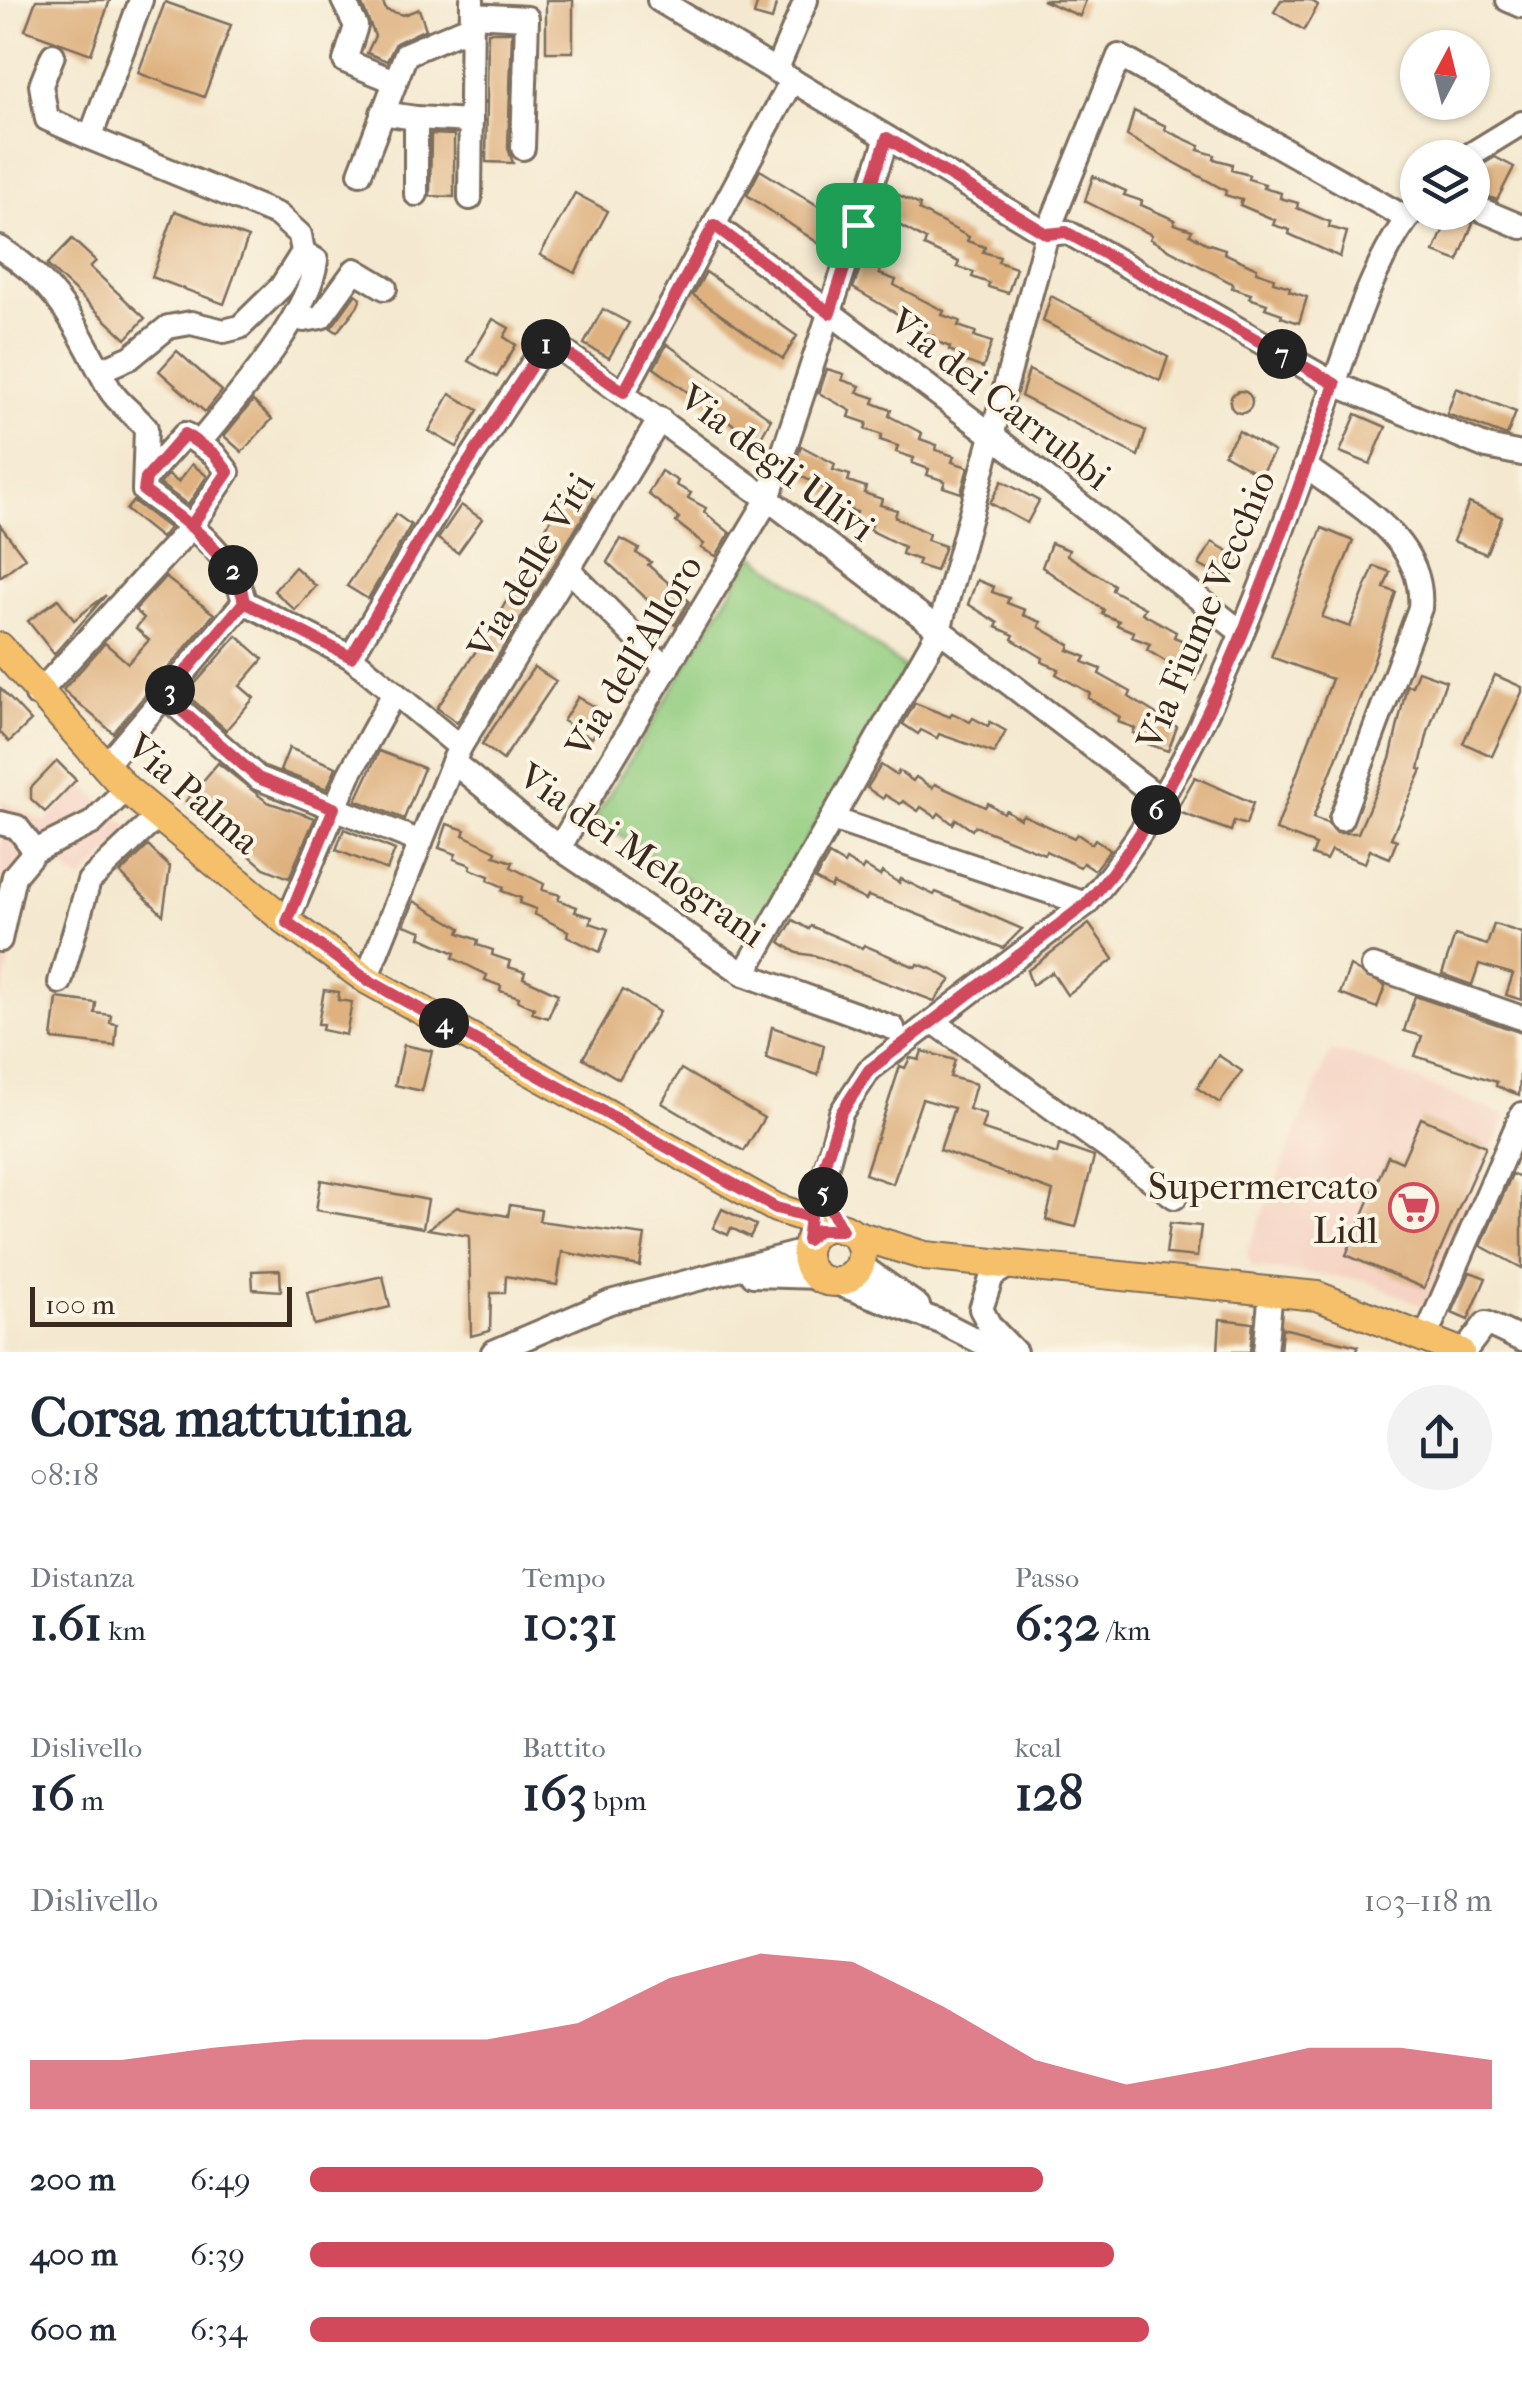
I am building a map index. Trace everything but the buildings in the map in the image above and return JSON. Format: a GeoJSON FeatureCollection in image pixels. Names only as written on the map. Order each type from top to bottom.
{"type":"FeatureCollection","features":[{"type":"Feature","properties":{"kind":"main road","name":"Via Palma"},"geometry":{"type":"LineString","coordinates":[[0,647],[37,694],[126,789],[287,922],[366,979],[776,1208]]}},
{"type":"Feature","properties":{"kind":"main road"},"geometry":{"type":"LineString","coordinates":[[776,1208],[807,1240],[807,1262],[823,1278],[842,1280],[863,1265],[925,1256]]}},
{"type":"Feature","properties":{"kind":"main road"},"geometry":{"type":"LineString","coordinates":[[807,1240],[818,1230],[844,1230],[925,1256],[1317,1296],[1462,1352]]}},
{"type":"Feature","properties":{"kind":"main road"},"geometry":{"type":"LineString","coordinates":[[844,1230],[861,1242],[863,1265]]}},
{"type":"Feature","properties":{"kind":"street"},"geometry":{"type":"LineString","coordinates":[[90,138],[141,0]]}},
{"type":"Feature","properties":{"kind":"street"},"geometry":{"type":"LineString","coordinates":[[343,0],[356,26],[345,60],[394,80]]}},
{"type":"Feature","properties":{"kind":"street"},"geometry":{"type":"LineString","coordinates":[[659,0],[1047,234],[1066,232],[1335,384],[1488,447],[1522,454]]}},
{"type":"Feature","properties":{"kind":"street"},"geometry":{"type":"LineString","coordinates":[[624,392],[714,225],[784,76],[806,0]]}},
{"type":"Feature","properties":{"kind":"street"},"geometry":{"type":"LineString","coordinates":[[1508,0],[1522,6]]}},
{"type":"Feature","properties":{"kind":"street"},"geometry":{"type":"LineString","coordinates":[[360,174],[406,54],[472,14],[527,9],[523,148]]}},
{"type":"Feature","properties":{"kind":"street"},"geometry":{"type":"LineString","coordinates":[[470,198],[472,14]]}},
{"type":"Feature","properties":{"kind":"street"},"geometry":{"type":"LineString","coordinates":[[53,55],[41,85],[47,119],[278,214],[300,234],[304,252],[316,260],[315,277],[296,314],[199,443]]}},
{"type":"Feature","properties":{"kind":"street"},"geometry":{"type":"LineString","coordinates":[[744,974],[939,630],[1047,234],[1119,56],[1400,206]]}},
{"type":"Feature","properties":{"kind":"street"},"geometry":{"type":"LineString","coordinates":[[382,113],[471,121]]}},
{"type":"Feature","properties":{"kind":"street"},"geometry":{"type":"LineString","coordinates":[[416,118],[416,194]]}},
{"type":"Feature","properties":{"kind":"street"},"geometry":{"type":"LineString","coordinates":[[1490,143],[1522,123]]}},
{"type":"Feature","properties":{"kind":"street","name":"Via dell'Alloro"},"geometry":{"type":"LineString","coordinates":[[559,848],[768,499],[887,138]]}},
{"type":"Feature","properties":{"kind":"street"},"geometry":{"type":"LineString","coordinates":[[1490,214],[1522,227]]}},
{"type":"Feature","properties":{"kind":"street","name":"Via dei Carrubbi"},"geometry":{"type":"LineString","coordinates":[[714,225],[992,435],[1241,632]]}},
{"type":"Feature","properties":{"kind":"street","name":"Via Fiume Vecchio"},"geometry":{"type":"LineString","coordinates":[[807,1240],[821,1175],[841,1113],[869,1070],[1086,904],[1116,870],[1162,800],[1241,632],[1374,284],[1402,230]]}},
{"type":"Feature","properties":{"kind":"street"},"geometry":{"type":"LineString","coordinates":[[0,248],[29,266],[74,318],[110,392],[146,428],[144,491],[191,526],[239,578],[244,602],[104,767]]}},
{"type":"Feature","properties":{"kind":"street"},"geometry":{"type":"LineString","coordinates":[[101,370],[131,357],[168,327],[191,323],[224,332],[240,327],[282,287],[304,252]]}},
{"type":"Feature","properties":{"kind":"street"},"geometry":{"type":"LineString","coordinates":[[296,314],[304,320],[321,317],[355,270],[385,288]]}},
{"type":"Feature","properties":{"kind":"street","name":"Via degli Ulivi"},"geometry":{"type":"LineString","coordinates":[[351,657],[440,506],[548,340],[768,499],[1162,800]]}},
{"type":"Feature","properties":{"kind":"street","name":"Via delle Viti"},"geometry":{"type":"LineString","coordinates":[[366,979],[457,755],[660,419]]}},
{"type":"Feature","properties":{"kind":"street"},"geometry":{"type":"LineString","coordinates":[[37,694],[191,526],[228,472],[185,434],[146,478]]}},
{"type":"Feature","properties":{"kind":"street","name":"Via Fiume Vecchio"},"geometry":{"type":"LineString","coordinates":[[1306,466],[1390,532],[1408,551],[1422,592],[1420,608],[1341,819]]}},
{"type":"Feature","properties":{"kind":"street"},"geometry":{"type":"LineString","coordinates":[[571,572],[666,669]]}},
{"type":"Feature","properties":{"kind":"street","name":"Via dei Melograni"},"geometry":{"type":"LineString","coordinates":[[244,602],[351,657],[559,848],[744,974],[893,1028]]}},
{"type":"Feature","properties":{"kind":"street"},"geometry":{"type":"LineString","coordinates":[[287,922],[334,808],[394,693]]}},
{"type":"Feature","properties":{"kind":"street"},"geometry":{"type":"LineString","coordinates":[[165,696],[258,778],[421,842]]}},
{"type":"Feature","properties":{"kind":"street"},"geometry":{"type":"LineString","coordinates":[[0,940],[14,876],[35,851],[92,823],[126,789]]}},
{"type":"Feature","properties":{"kind":"street"},"geometry":{"type":"LineString","coordinates":[[60,982],[89,881],[157,817]]}},
{"type":"Feature","properties":{"kind":"street"},"geometry":{"type":"LineString","coordinates":[[832,819],[1086,904]]}},
{"type":"Feature","properties":{"kind":"street"},"geometry":{"type":"LineString","coordinates":[[0,822],[16,827],[35,851]]}},
{"type":"Feature","properties":{"kind":"street"},"geometry":{"type":"LineString","coordinates":[[1373,966],[1522,1018]]}},
{"type":"Feature","properties":{"kind":"street"},"geometry":{"type":"LineString","coordinates":[[934,1022],[1175,1197]]}},
{"type":"Feature","properties":{"kind":"street"},"geometry":{"type":"LineString","coordinates":[[1426,1336],[1522,1114]]}},
{"type":"Feature","properties":{"kind":"street"},"geometry":{"type":"LineString","coordinates":[[776,1208],[798,1202],[821,1175]]}},
{"type":"Feature","properties":{"kind":"street"},"geometry":{"type":"LineString","coordinates":[[821,1175],[824,1197],[844,1230]]}},
{"type":"Feature","properties":{"kind":"street"},"geometry":{"type":"LineString","coordinates":[[729,1274],[807,1240]]}},
{"type":"Feature","properties":{"kind":"street"},"geometry":{"type":"LineString","coordinates":[[863,1265],[941,1322]]}},
{"type":"Feature","properties":{"kind":"street"},"geometry":{"type":"LineString","coordinates":[[1008,1266],[992,1276],[981,1309],[990,1326],[1016,1352]]}},
{"type":"Feature","properties":{"kind":"street"},"geometry":{"type":"LineString","coordinates":[[492,1352],[540,1342],[610,1302],[670,1284],[729,1274],[823,1278],[941,1322],[1000,1352]]}},
{"type":"Feature","properties":{"kind":"street"},"geometry":{"type":"LineString","coordinates":[[1265,1352],[1271,1291]]}},
{"type":"Feature","properties":{"kind":"street"},"geometry":{"type":"LineString","coordinates":[[1462,1352],[1486,1323],[1522,1340]]}},
{"type":"Feature","properties":{"kind":"shaded area"},"geometry":{"type":"Polygon","coordinates":[[[81,783],[133,830],[81,881],[61,867],[22,902],[0,1006],[0,799],[45,822],[81,783]]]}},
{"type":"Feature","properties":{"kind":"shaded area"},"geometry":{"type":"Polygon","coordinates":[[[1330,1052],[1350,1054],[1507,1116],[1425,1307],[1363,1280],[1252,1267],[1246,1252],[1330,1052]]]}},
{"type":"Feature","properties":{"kind":"green space"},"geometry":{"type":"Polygon","coordinates":[[[753,554],[906,669],[756,926],[595,818],[753,554]]]}},
{"type":"Feature","properties":{"kind":"place","name":"Supermercato Lidl"},"geometry":{"type":"Point","coordinates":[1413,1208]}},
{"type":"Feature","properties":{"kind":"route"},"geometry":{"type":"LineString","coordinates":[[858,225],[830,313],[714,225],[624,392],[548,340],[440,506],[351,657],[244,602],[239,578],[191,526],[228,472],[214,454],[185,434],[146,478],[144,491],[191,526],[218,552],[239,578],[244,602],[165,696],[258,778],[334,808],[287,922],[366,979],[776,1208],[810,1217],[807,1240],[818,1230],[842,1230],[830,1213],[821,1175],[841,1113],[869,1070],[1086,904],[1116,870],[1162,800],[1241,632],[1335,384],[1066,232],[1047,234],[887,138],[858,225]]}}]}
